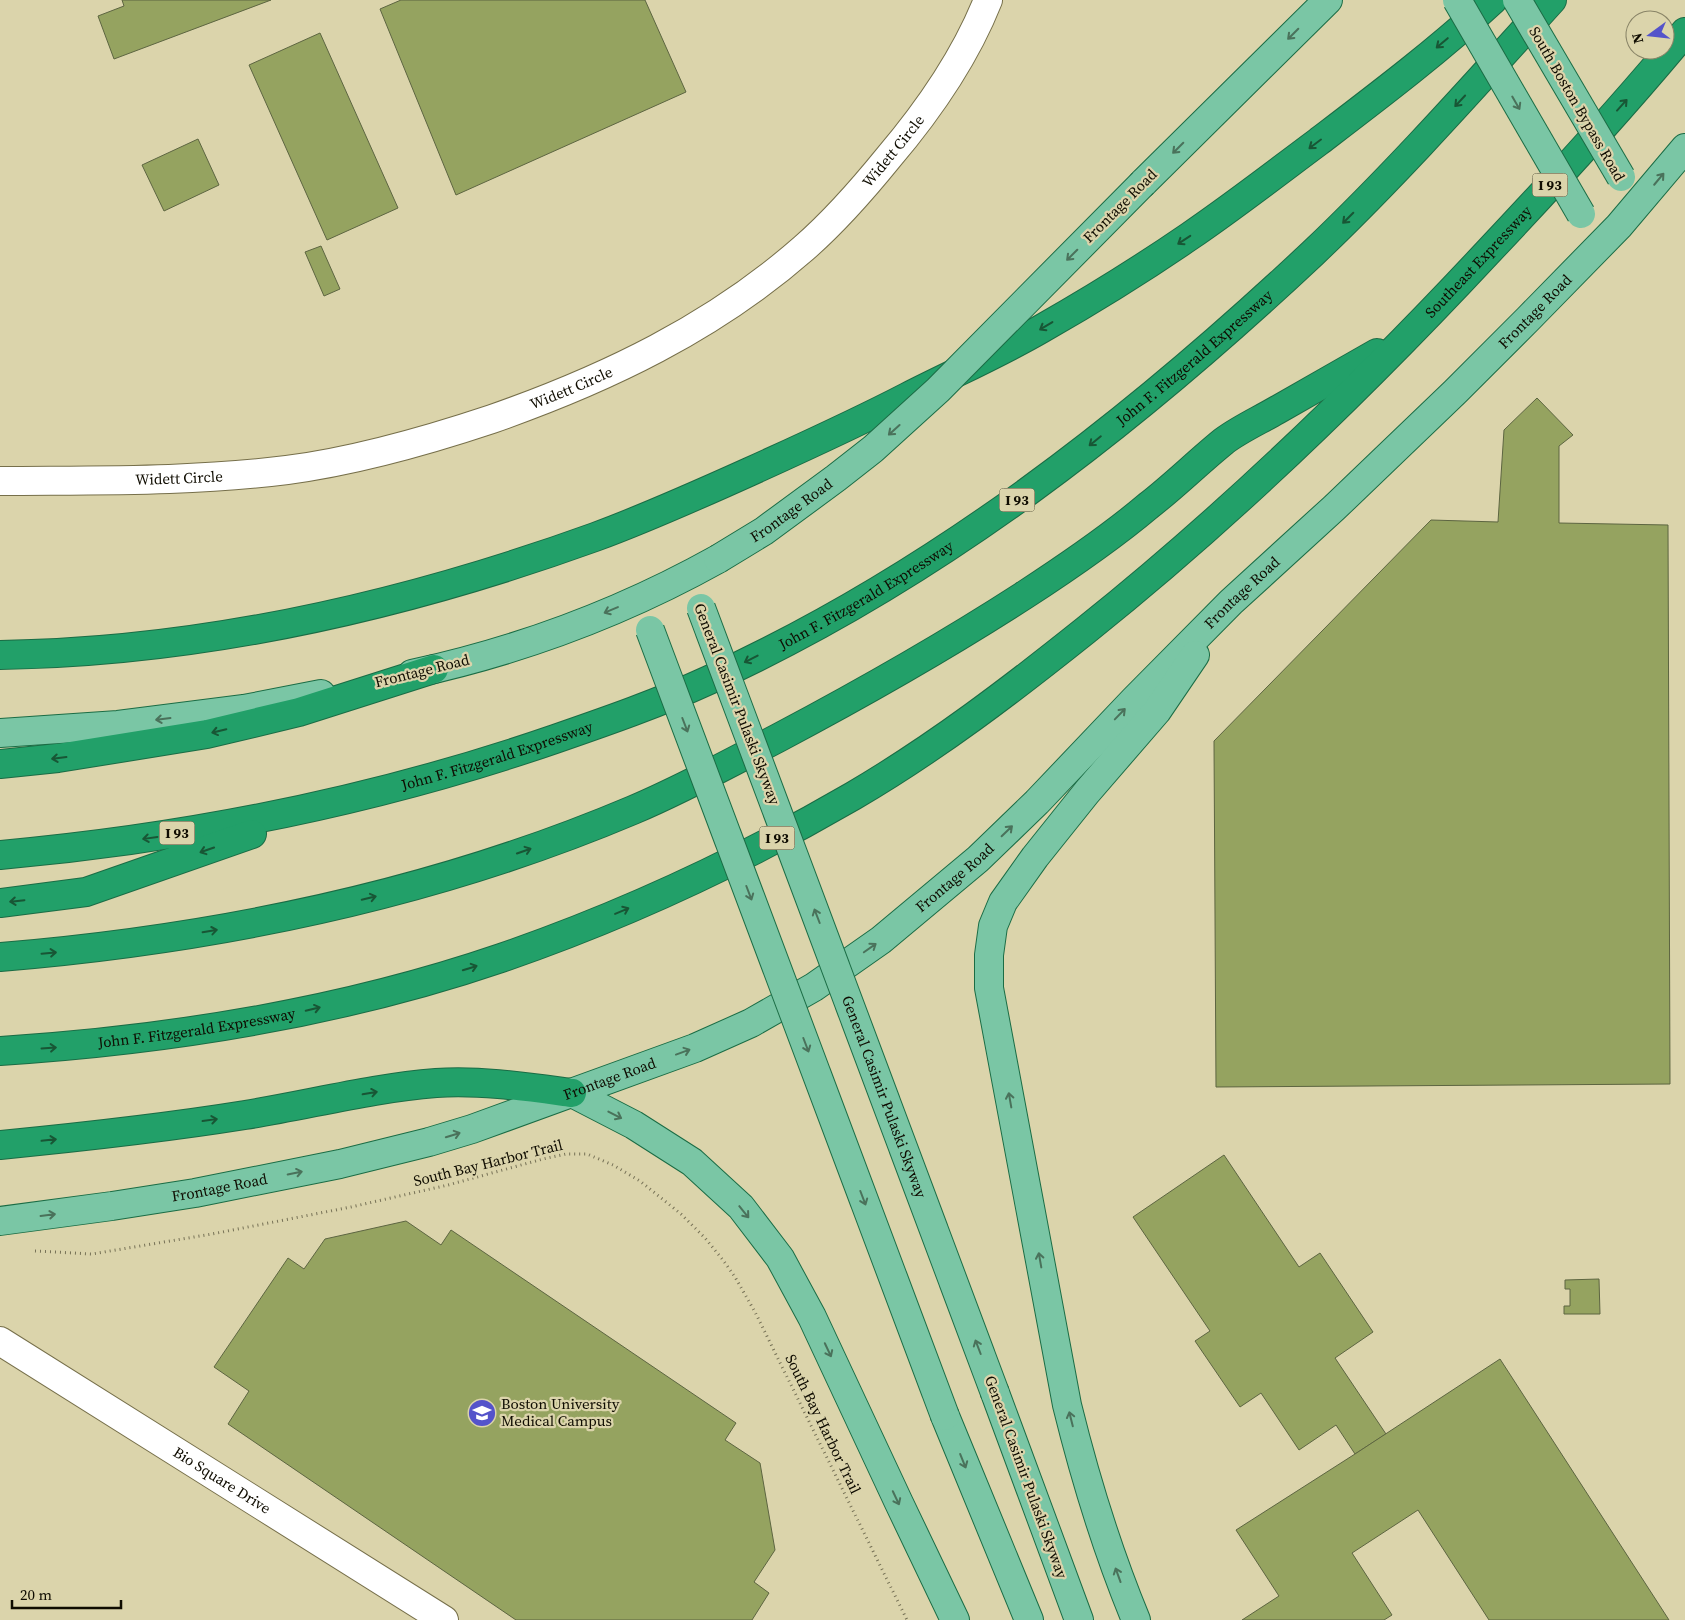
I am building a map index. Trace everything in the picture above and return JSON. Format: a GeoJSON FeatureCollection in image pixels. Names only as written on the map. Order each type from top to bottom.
{"type":"FeatureCollection","features":[{"type":"Feature","properties":{"kind":"highway"},"geometry":{"type":"LineString","coordinates":[[0,655],[85,651],[149,645],[269,627],[343,612],[409,596],[499,570],[599,536],[688,500],[851,426],[1038,331],[1126,278],[1190,237],[1280,170],[1421,61],[1493,0]]}},
{"type":"Feature","properties":{"kind":"highway","name":"John F. Fitzgerald Expressway"},"geometry":{"type":"LineString","coordinates":[[0,855],[95,846],[158,837],[279,815],[352,799],[479,764],[540,745],[654,703],[702,683],[844,610],[899,578],[956,541],[1072,459],[1167,383],[1268,294],[1364,202],[1552,0]]}},
{"type":"Feature","properties":{"kind":"highway","name":"Southeast Expressway"},"geometry":{"type":"LineString","coordinates":[[1410,334],[1543,193],[1685,32]]}},
{"type":"Feature","properties":{"kind":"highway"},"geometry":{"type":"LineString","coordinates":[[0,957],[172,937],[287,917],[358,901],[507,857],[592,827],[677,790],[817,718],[962,634],[1083,556],[1147,508],[1227,439],[1410,334]]}},
{"type":"Feature","properties":{"kind":"highway","name":"John F. Fitzgerald Expressway"},"geometry":{"type":"LineString","coordinates":[[0,1051],[113,1042],[181,1033],[256,1021],[373,995],[488,962],[558,938],[677,887],[762,846],[854,795],[911,759],[1010,689],[1067,645],[1120,603],[1220,516],[1316,427],[1410,334]]}},
{"type":"Feature","properties":{"kind":"highway"},"geometry":{"type":"LineString","coordinates":[[0,764],[58,758],[207,734],[299,712],[434,669]]}},
{"type":"Feature","properties":{"kind":"highway"},"geometry":{"type":"LineString","coordinates":[[0,903],[86,892],[352,799]]}},
{"type":"Feature","properties":{"kind":"highway"},"geometry":{"type":"LineString","coordinates":[[0,1144],[179,1125],[436,1083],[482,1083],[572,1093]]}},
{"type":"Feature","properties":{"kind":"main road","name":"Frontage Road"},"geometry":{"type":"LineString","coordinates":[[0,733],[118,725],[244,709],[325,694],[434,669],[557,632],[684,578],[764,531],[836,478],[879,443],[938,390],[1328,0]]}},
{"type":"Feature","properties":{"kind":"main road"},"geometry":{"type":"LineString","coordinates":[[1457,0],[1581,214],[1596,232],[1606,238]]}},
{"type":"Feature","properties":{"kind":"main road","name":"South Boston Bypass Road"},"geometry":{"type":"LineString","coordinates":[[1516,0],[1621,177],[1633,210]]}},
{"type":"Feature","properties":{"kind":"main road","name":"Frontage Road"},"geometry":{"type":"LineString","coordinates":[[0,1221],[102,1208],[195,1193],[340,1164],[472,1129],[695,1048],[751,1023],[814,987],[881,940],[978,859],[1158,674],[1231,602],[1334,508],[1455,392],[1633,210],[1685,148]]}},
{"type":"Feature","properties":{"kind":"main road","name":"General Casimir Pulaski Skyway"},"geometry":{"type":"LineString","coordinates":[[684,578],[701,608],[1079,1620]]}},
{"type":"Feature","properties":{"kind":"main road"},"geometry":{"type":"LineString","coordinates":[[641,597],[650,630],[945,1416],[1029,1620]]}},
{"type":"Feature","properties":{"kind":"main road"},"geometry":{"type":"LineString","coordinates":[[1136,1620],[1107,1544],[1078,1451],[1067,1404],[989,988],[989,955],[993,926],[1003,902],[1035,857],[1157,711],[1231,602]]}},
{"type":"Feature","properties":{"kind":"main road"},"geometry":{"type":"LineString","coordinates":[[572,1093],[634,1125],[692,1162],[741,1207],[780,1258],[812,1317],[955,1620]]}},
{"type":"Feature","properties":{"kind":"street","name":"Widett Circle"},"geometry":{"type":"LineString","coordinates":[[0,481],[196,478],[289,470],[375,453],[476,424],[574,389],[623,367],[685,334],[736,302],[798,253],[835,218],[865,186],[923,116],[966,47],[988,0]]}},
{"type":"Feature","properties":{"kind":"street","name":"Bio Square Drive"},"geometry":{"type":"LineString","coordinates":[[0,1341],[444,1620]]}},
{"type":"Feature","properties":{"kind":"path","name":"South Bay Harbor Trail"},"geometry":{"type":"LineString","coordinates":[[33,1251],[92,1254],[212,1234],[448,1186],[544,1158],[566,1154],[587,1154],[613,1166],[662,1198],[705,1238],[736,1277],[908,1620]]}},
{"type":"Feature","properties":{"kind":"building"},"geometry":{"type":"Polygon","coordinates":[[[122,0],[271,0],[114,59],[98,16],[124,6],[122,0]]]}},
{"type":"Feature","properties":{"kind":"building"},"geometry":{"type":"Polygon","coordinates":[[[401,0],[645,0],[686,92],[456,195],[380,9],[401,0]]]}},
{"type":"Feature","properties":{"kind":"building"},"geometry":{"type":"Polygon","coordinates":[[[320,33],[398,208],[327,240],[249,65],[320,33]]]}},
{"type":"Feature","properties":{"kind":"building"},"geometry":{"type":"Polygon","coordinates":[[[198,139],[219,185],[164,211],[142,165],[198,139]]]}},
{"type":"Feature","properties":{"kind":"building"},"geometry":{"type":"Polygon","coordinates":[[[321,246],[340,289],[324,296],[305,252],[321,246]]]}},
{"type":"Feature","properties":{"kind":"building"},"geometry":{"type":"Polygon","coordinates":[[[1537,398],[1573,435],[1559,446],[1559,523],[1668,525],[1670,1084],[1216,1087],[1214,741],[1431,520],[1498,522],[1504,430],[1537,398]]]}},
{"type":"Feature","properties":{"kind":"building"},"geometry":{"type":"Polygon","coordinates":[[[1224,1155],[1299,1267],[1320,1253],[1373,1332],[1335,1358],[1386,1434],[1355,1454],[1336,1425],[1299,1450],[1261,1393],[1240,1407],[1195,1341],[1210,1331],[1133,1217],[1224,1155]]]}},
{"type":"Feature","properties":{"kind":"building","name":"Boston University Medical Campus"},"geometry":{"type":"Polygon","coordinates":[[[406,1221],[441,1245],[451,1230],[736,1423],[725,1440],[760,1463],[775,1550],[754,1582],[769,1593],[752,1620],[516,1620],[228,1424],[249,1391],[214,1367],[288,1258],[304,1269],[325,1239],[406,1221]]]}},
{"type":"Feature","properties":{"kind":"building"},"geometry":{"type":"Polygon","coordinates":[[[1599,1279],[1600,1314],[1564,1314],[1564,1306],[1570,1306],[1570,1289],[1565,1289],[1565,1280],[1599,1279]]]}},
{"type":"Feature","properties":{"kind":"building"},"geometry":{"type":"Polygon","coordinates":[[[1500,1359],[1669,1620],[1489,1620],[1418,1510],[1352,1553],[1392,1615],[1384,1620],[1242,1620],[1279,1596],[1236,1530],[1500,1359]]]}},
{"type":"Feature","properties":{"kind":"place","name":"Boston University Medical Campus"},"geometry":{"type":"Point","coordinates":[482,1413]}}]}
